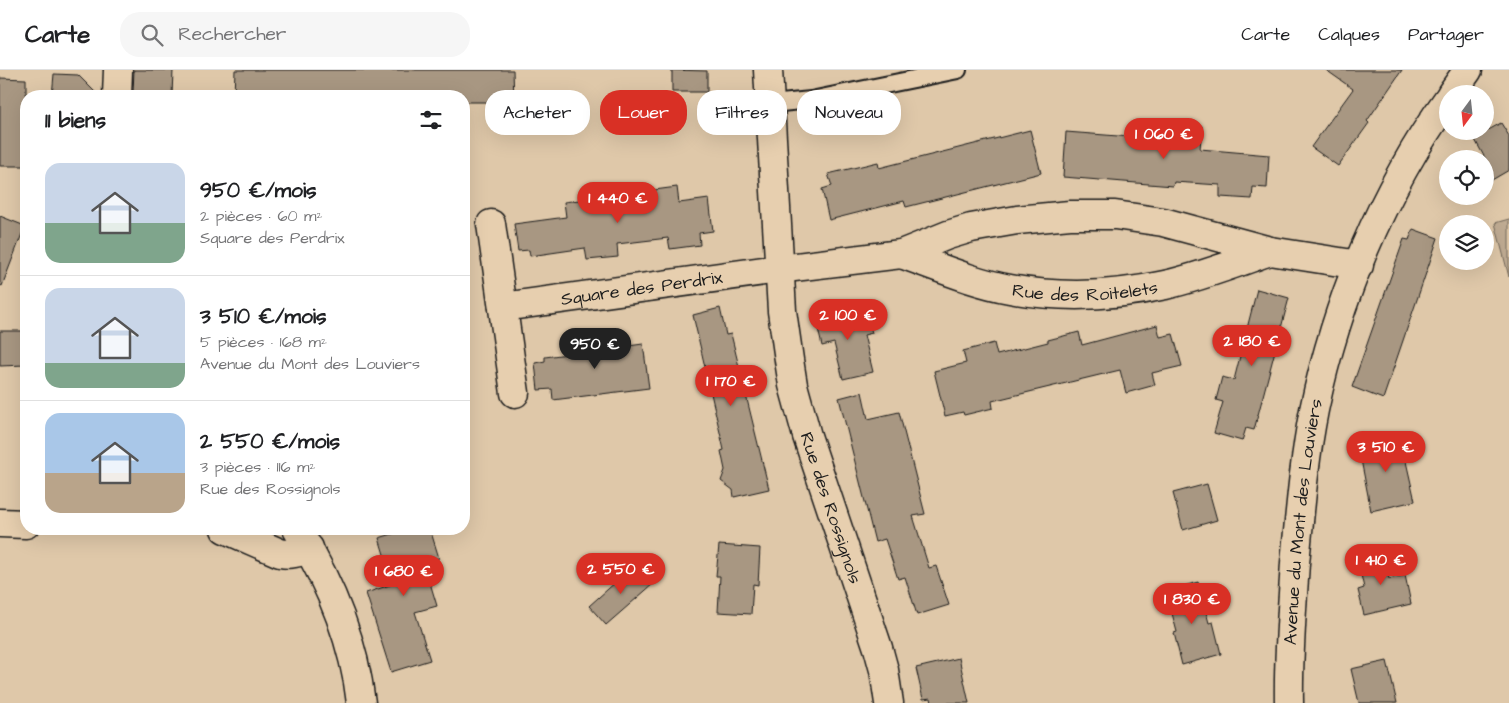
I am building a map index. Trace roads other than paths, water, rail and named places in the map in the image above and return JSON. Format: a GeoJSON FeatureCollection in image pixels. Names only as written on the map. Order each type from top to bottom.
{"type":"FeatureCollection","features":[{"type":"Feature","properties":{"kind":"street"},"geometry":{"type":"LineString","coordinates":[[117,90],[118,70]]}},
{"type":"Feature","properties":{"kind":"street","name":"Rue des Rossignols"},"geometry":{"type":"LineString","coordinates":[[768,70],[769,90]]}},
{"type":"Feature","properties":{"kind":"street"},"geometry":{"type":"LineString","coordinates":[[1457,85],[1468,70]]}},
{"type":"Feature","properties":{"kind":"street","name":"Avenue du Mont des Louviers"},"geometry":{"type":"LineString","coordinates":[[1289,703],[1293,590],[1308,448],[1314,410],[1328,355],[1358,265],[1395,184],[1439,113]]}},
{"type":"Feature","properties":{"kind":"street","name":"Rue des Rossignols"},"geometry":{"type":"LineString","coordinates":[[772,135],[779,269],[785,337],[793,385],[807,436],[878,648],[884,670],[889,703]]}},
{"type":"Feature","properties":{"kind":"street","name":"Rue des Roitelets"},"geometry":{"type":"LineString","coordinates":[[779,269],[901,254],[971,228],[1017,220],[1070,215],[1115,215],[1163,222],[1270,251],[1358,265]]}},
{"type":"Feature","properties":{"kind":"street"},"geometry":{"type":"LineString","coordinates":[[491,224],[515,393]]}},
{"type":"Feature","properties":{"kind":"street","name":"Rue des Roitelets"},"geometry":{"type":"LineString","coordinates":[[901,254],[1010,289],[1056,294],[1083,294],[1135,290],[1166,285],[1270,251]]}},
{"type":"Feature","properties":{"kind":"street","name":"Square des Perdrix"},"geometry":{"type":"LineString","coordinates":[[503,307],[779,269]]}},
{"type":"Feature","properties":{"kind":"street"},"geometry":{"type":"LineString","coordinates":[[0,523],[20,524]]}},
{"type":"Feature","properties":{"kind":"street"},"geometry":{"type":"LineString","coordinates":[[239,535],[280,553],[289,554],[297,553],[303,539]]}},
{"type":"Feature","properties":{"kind":"street"},"geometry":{"type":"LineString","coordinates":[[303,539],[326,581],[343,624],[355,667],[361,703]]}},
{"type":"Feature","properties":{"kind":"lane"},"geometry":{"type":"LineString","coordinates":[[787,102],[810,100],[958,70]]}}]}
